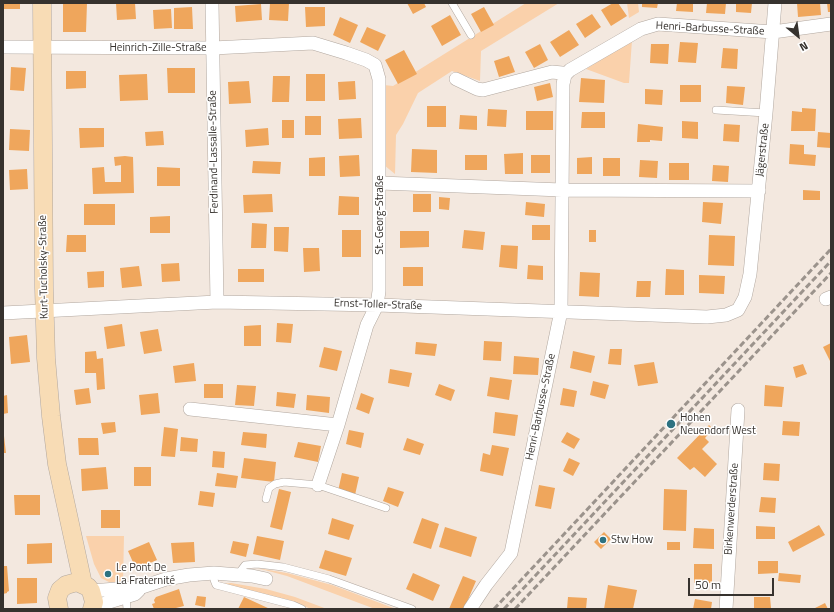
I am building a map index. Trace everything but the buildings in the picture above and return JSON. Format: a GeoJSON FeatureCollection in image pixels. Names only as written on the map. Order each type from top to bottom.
{"type":"FeatureCollection","features":[{"type":"Feature","properties":{"kind":"main road","name":"Kurt-Tucholsky-Straße"},"geometry":{"type":"LineString","coordinates":[[42,3],[46,358],[53,438],[57,464],[85,595]]}},
{"type":"Feature","properties":{"kind":"main road"},"geometry":{"type":"LineString","coordinates":[[57,608],[58,594],[63,587],[85,595]]}},
{"type":"Feature","properties":{"kind":"street","name":"Ferdinand-Lassalle-Straße"},"geometry":{"type":"LineString","coordinates":[[212,3],[217,302]]}},
{"type":"Feature","properties":{"kind":"street","name":"Jägerstraße"},"geometry":{"type":"LineString","coordinates":[[745,297],[750,274],[759,191],[775,3]]}},
{"type":"Feature","properties":{"kind":"street","name":"Henri-Barbusse-Straße"},"geometry":{"type":"LineString","coordinates":[[470,609],[486,585],[511,553],[561,311],[563,84],[565,76],[570,70],[641,29],[658,24],[773,32],[831,24]]}},
{"type":"Feature","properties":{"kind":"street","name":"Heinrich-Zille-Straße"},"geometry":{"type":"LineString","coordinates":[[3,47],[213,48],[313,43]]}},
{"type":"Feature","properties":{"kind":"street","name":"St.-Georg-Straße"},"geometry":{"type":"LineString","coordinates":[[313,43],[366,60],[375,66],[379,79],[380,183],[379,291],[377,305],[367,325],[338,425],[318,485]]}},
{"type":"Feature","properties":{"kind":"street"},"geometry":{"type":"LineString","coordinates":[[456,78],[477,89],[483,90],[552,72],[562,73],[565,76]]}},
{"type":"Feature","properties":{"kind":"street"},"geometry":{"type":"LineString","coordinates":[[380,183],[562,190],[759,191]]}},
{"type":"Feature","properties":{"kind":"street","name":"Ernst-Toller-Straße"},"geometry":{"type":"LineString","coordinates":[[3,313],[217,302],[377,305],[707,317],[726,315],[738,310],[745,297]]}},
{"type":"Feature","properties":{"kind":"street"},"geometry":{"type":"LineString","coordinates":[[190,410],[338,425]]}},
{"type":"Feature","properties":{"kind":"street","name":"Birkenwerderstraße"},"geometry":{"type":"LineString","coordinates":[[726,609],[738,410]]}},
{"type":"Feature","properties":{"kind":"street"},"geometry":{"type":"LineString","coordinates":[[85,595],[142,587],[166,579],[189,574],[214,573],[266,579]]}},
{"type":"Feature","properties":{"kind":"street"},"geometry":{"type":"LineString","coordinates":[[85,595],[127,603],[142,587]]}},
{"type":"Feature","properties":{"kind":"lane"},"geometry":{"type":"LineString","coordinates":[[452,3],[471,35]]}},
{"type":"Feature","properties":{"kind":"lane"},"geometry":{"type":"LineString","coordinates":[[716,110],[766,113]]}},
{"type":"Feature","properties":{"kind":"lane"},"geometry":{"type":"LineString","coordinates":[[266,499],[269,488],[275,484],[284,482],[318,485],[386,508]]}},
{"type":"Feature","properties":{"kind":"lane"},"geometry":{"type":"LineString","coordinates":[[238,575],[245,565],[257,564],[283,567],[328,579],[412,609]]}},
{"type":"Feature","properties":{"kind":"lane"},"geometry":{"type":"LineString","coordinates":[[214,573],[216,585],[293,605],[302,609]]}},
{"type":"Feature","properties":{"kind":"shaded area"},"geometry":{"type":"Polygon","coordinates":[[[526,3],[559,3],[481,51],[480,81],[452,71],[418,93],[396,135],[395,174],[384,165],[384,85],[393,86],[526,3]]]}},
{"type":"Feature","properties":{"kind":"shaded area"},"geometry":{"type":"Polygon","coordinates":[[[627,3],[638,3],[639,12],[629,18],[627,3]]]}},
{"type":"Feature","properties":{"kind":"shaded area"},"geometry":{"type":"Polygon","coordinates":[[[632,40],[629,83],[624,83],[586,69],[632,40]]]}},
{"type":"Feature","properties":{"kind":"shaded area"},"geometry":{"type":"Polygon","coordinates":[[[86,536],[124,536],[123,582],[109,582],[101,578],[94,564],[86,536]]]}},
{"type":"Feature","properties":{"kind":"shaded area"},"geometry":{"type":"Polygon","coordinates":[[[257,568],[287,573],[332,585],[396,609],[375,609],[287,576],[257,568]]]}},
{"type":"Feature","properties":{"kind":"shaded area"},"geometry":{"type":"Polygon","coordinates":[[[231,583],[266,589],[295,597],[327,609],[311,609],[289,600],[222,584],[231,583]]]}},
{"type":"Feature","properties":{"kind":"railway"},"geometry":{"type":"LineString","coordinates":[[494,609],[831,249]]}},
{"type":"Feature","properties":{"kind":"railway"},"geometry":{"type":"LineString","coordinates":[[504,609],[831,261]]}},
{"type":"Feature","properties":{"kind":"railway"},"geometry":{"type":"LineString","coordinates":[[515,609],[831,273]]}},
{"type":"Feature","properties":{"kind":"place","name":"Hohen Neuendorf West"},"geometry":{"type":"Point","coordinates":[671,424]}},
{"type":"Feature","properties":{"kind":"place","name":"Stw How"},"geometry":{"type":"Point","coordinates":[603,540]}},
{"type":"Feature","properties":{"kind":"place","name":"Le Pont De La Fraternité"},"geometry":{"type":"Point","coordinates":[108,574]}}]}
